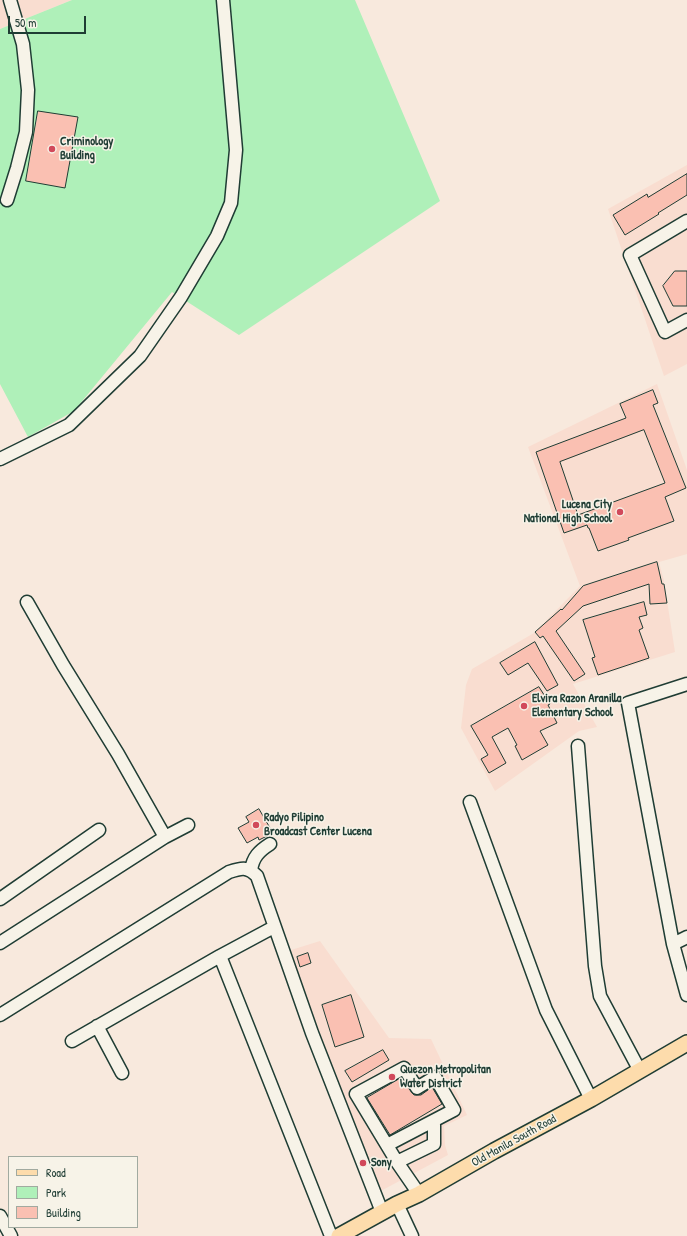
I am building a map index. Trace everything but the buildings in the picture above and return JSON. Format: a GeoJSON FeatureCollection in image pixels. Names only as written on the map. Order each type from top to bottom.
{"type":"FeatureCollection","features":[{"type":"Feature","properties":{"kind":"main road","name":"Old Manila South Road"},"geometry":{"type":"LineString","coordinates":[[339,1236],[397,1204],[420,1194],[591,1099],[687,1043]]}},
{"type":"Feature","properties":{"kind":"street"},"geometry":{"type":"LineString","coordinates":[[7,200],[26,132],[28,90],[23,44],[10,0]]}},
{"type":"Feature","properties":{"kind":"street"},"geometry":{"type":"LineString","coordinates":[[0,459],[69,425],[140,356],[181,297],[217,236],[231,203],[236,150],[223,0]]}},
{"type":"Feature","properties":{"kind":"street"},"geometry":{"type":"LineString","coordinates":[[687,221],[630,256],[666,332],[687,320]]}},
{"type":"Feature","properties":{"kind":"street"},"geometry":{"type":"LineString","coordinates":[[27,602],[63,665],[118,754],[165,837]]}},
{"type":"Feature","properties":{"kind":"street"},"geometry":{"type":"LineString","coordinates":[[687,684],[628,703],[673,944],[687,995]]}},
{"type":"Feature","properties":{"kind":"street"},"geometry":{"type":"LineString","coordinates":[[578,746],[596,966],[600,996],[640,1071]]}},
{"type":"Feature","properties":{"kind":"street"},"geometry":{"type":"LineString","coordinates":[[470,802],[546,1010],[591,1099]]}},
{"type":"Feature","properties":{"kind":"street"},"geometry":{"type":"LineString","coordinates":[[0,942],[165,837],[188,825]]}},
{"type":"Feature","properties":{"kind":"street"},"geometry":{"type":"LineString","coordinates":[[0,899],[99,830]]}},
{"type":"Feature","properties":{"kind":"street"},"geometry":{"type":"LineString","coordinates":[[251,870],[252,861],[259,852],[270,844]]}},
{"type":"Feature","properties":{"kind":"street"},"geometry":{"type":"LineString","coordinates":[[0,1015],[229,872],[241,868],[251,870],[257,876],[312,1033],[382,1212]]}},
{"type":"Feature","properties":{"kind":"street"},"geometry":{"type":"LineString","coordinates":[[72,1041],[220,956],[274,927]]}},
{"type":"Feature","properties":{"kind":"street"},"geometry":{"type":"LineString","coordinates":[[673,944],[687,937]]}},
{"type":"Feature","properties":{"kind":"street"},"geometry":{"type":"LineString","coordinates":[[220,956],[331,1236]]}},
{"type":"Feature","properties":{"kind":"street"},"geometry":{"type":"LineString","coordinates":[[97,1026],[122,1073]]}},
{"type":"Feature","properties":{"kind":"street"},"geometry":{"type":"LineString","coordinates":[[387,1145],[454,1110],[435,1077],[417,1088],[404,1068],[356,1094],[397,1162],[420,1194]]}},
{"type":"Feature","properties":{"kind":"street"},"geometry":{"type":"LineString","coordinates":[[397,1162],[434,1144],[434,1121]]}},
{"type":"Feature","properties":{"kind":"street"},"geometry":{"type":"LineString","coordinates":[[397,1204],[412,1236]]}},
{"type":"Feature","properties":{"kind":"street"},"geometry":{"type":"LineString","coordinates":[[0,1216],[11,1236]]}},
{"type":"Feature","properties":{"kind":"shaded area"},"geometry":{"type":"Polygon","coordinates":[[[0,0],[72,0],[0,29],[0,0]]]}},
{"type":"Feature","properties":{"kind":"shaded area"},"geometry":{"type":"Polygon","coordinates":[[[687,165],[687,364],[664,376],[608,209],[687,165]]]}},
{"type":"Feature","properties":{"kind":"shaded area","name":"Lucena City National High School"},"geometry":{"type":"Polygon","coordinates":[[[657,384],[687,470],[687,554],[659,562],[664,581],[675,652],[573,684],[597,727],[579,731],[495,791],[461,728],[466,685],[472,669],[534,633],[580,586],[528,447],[657,384]]]}},
{"type":"Feature","properties":{"kind":"shaded area","name":"Quezon Metropolitan Water District"},"geometry":{"type":"Polygon","coordinates":[[[320,941],[389,1038],[431,1039],[467,1115],[444,1126],[445,1145],[448,1155],[377,1193],[288,951],[320,941]]]}},
{"type":"Feature","properties":{"kind":"green space"},"geometry":{"type":"Polygon","coordinates":[[[72,0],[355,0],[440,201],[239,335],[172,292],[74,411],[28,437],[0,384],[0,29],[72,0]]]}},
{"type":"Feature","properties":{"kind":"place","name":"Criminology Building"},"geometry":{"type":"Point","coordinates":[52,149]}},
{"type":"Feature","properties":{"kind":"place","name":"Lucena City National High School"},"geometry":{"type":"Point","coordinates":[620,512]}},
{"type":"Feature","properties":{"kind":"place","name":"Elvira Razon Aranilla Elementary School"},"geometry":{"type":"Point","coordinates":[524,706]}},
{"type":"Feature","properties":{"kind":"place","name":"Radyo Pilipino Broadcast Center Lucena"},"geometry":{"type":"Point","coordinates":[256,825]}},
{"type":"Feature","properties":{"kind":"place","name":"Quezon Metropolitan Water District"},"geometry":{"type":"Point","coordinates":[392,1077]}},
{"type":"Feature","properties":{"kind":"place","name":"Sony"},"geometry":{"type":"Point","coordinates":[363,1163]}}]}
